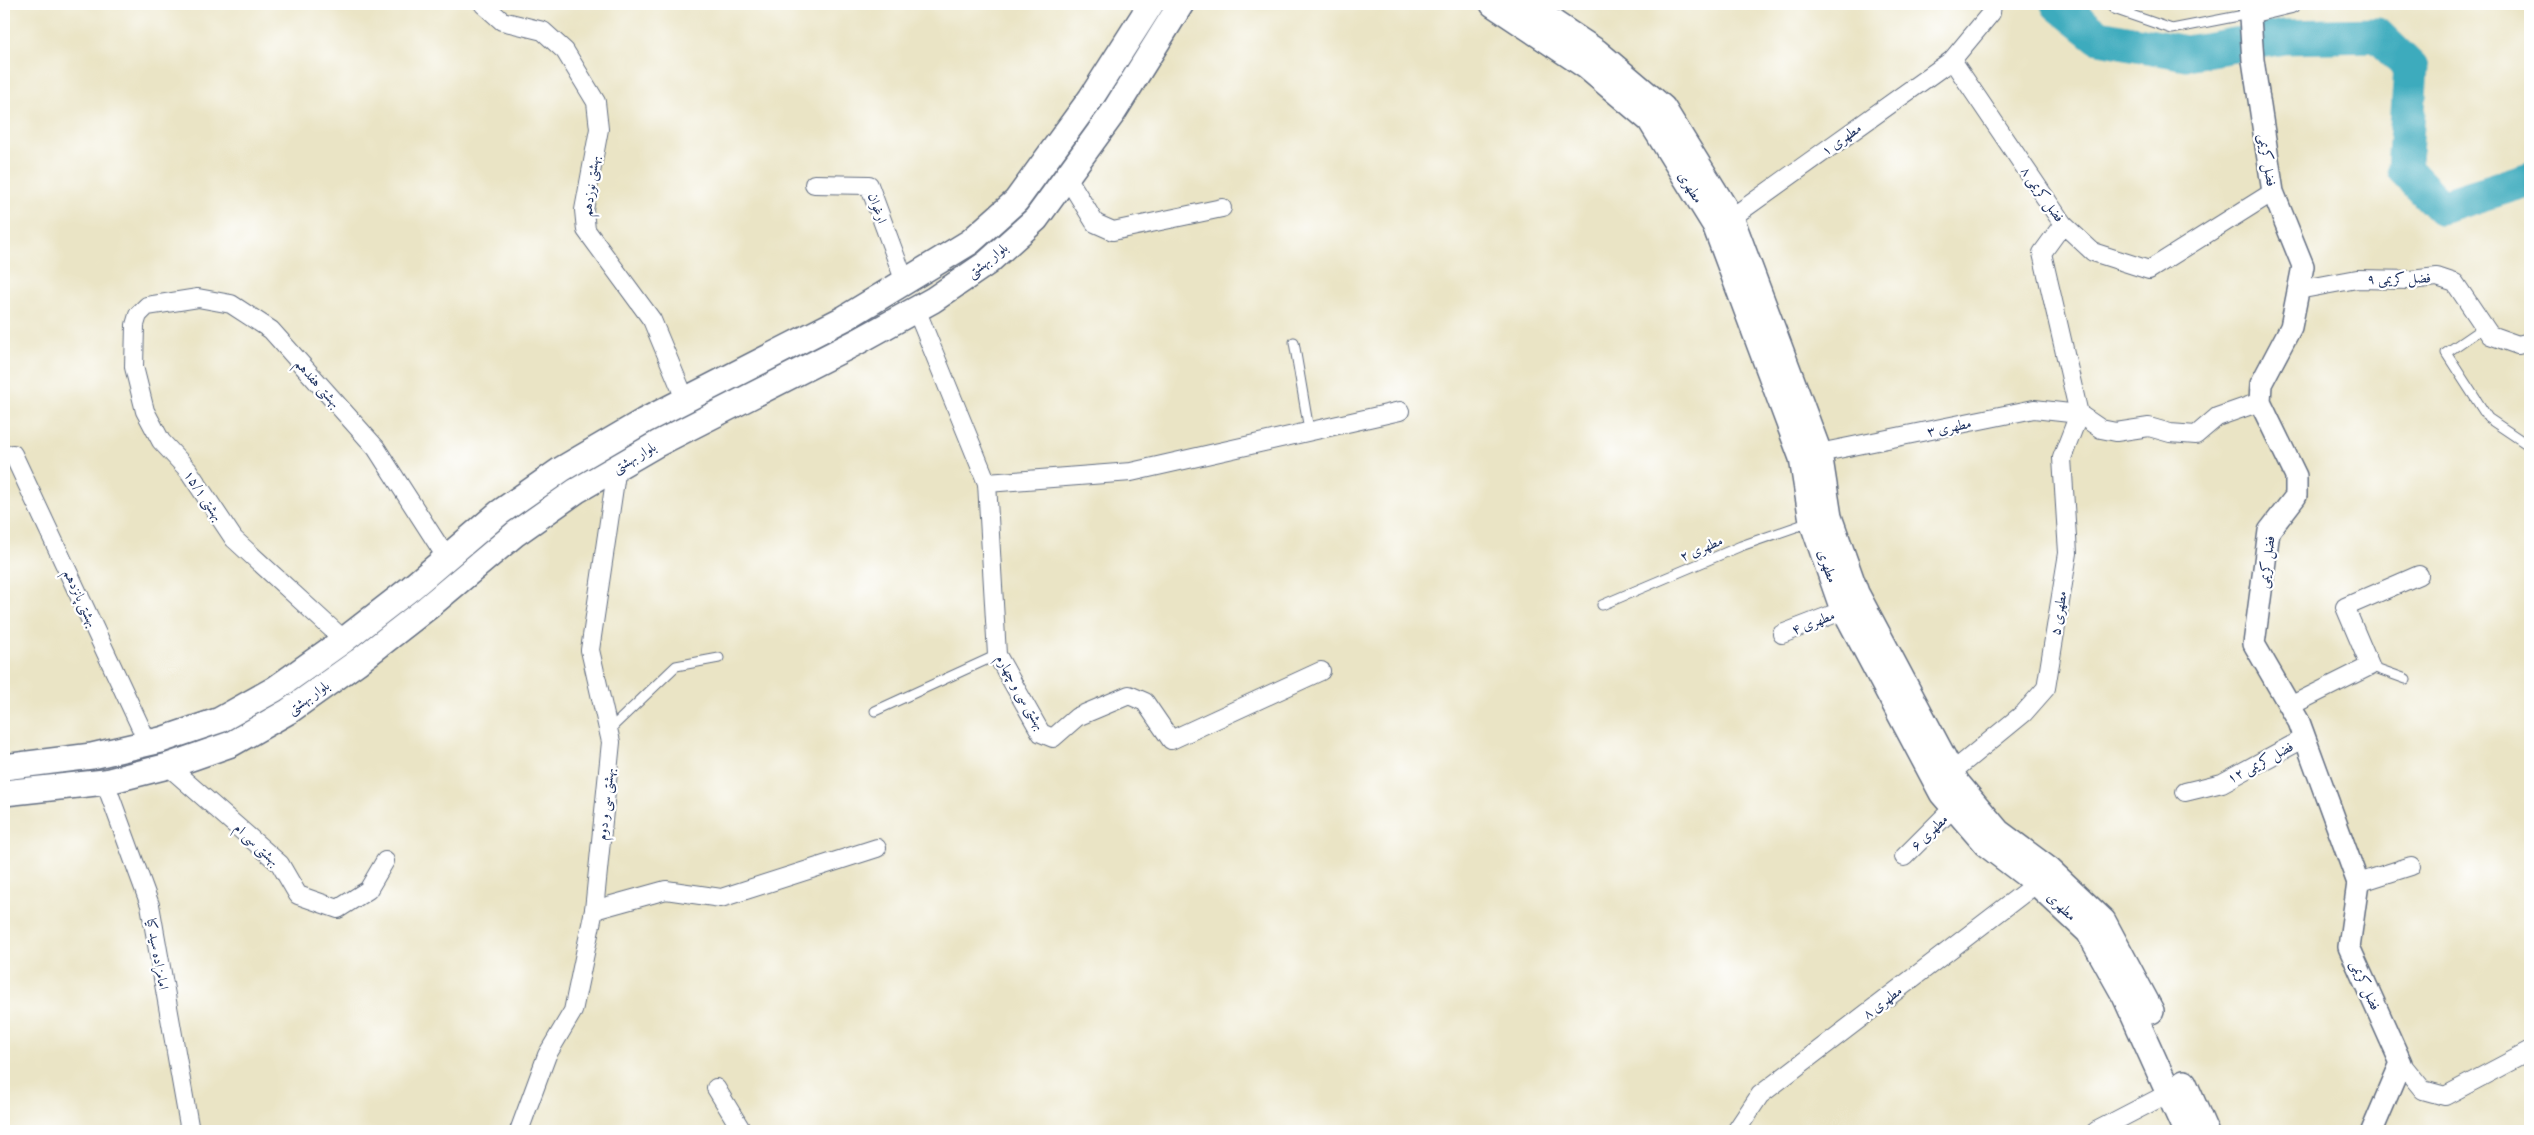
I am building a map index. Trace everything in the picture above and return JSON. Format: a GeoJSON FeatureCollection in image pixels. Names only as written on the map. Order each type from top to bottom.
{"type":"FeatureCollection","features":[{"type":"Feature","properties":{"kind":"main road","name":"بلوار بهشتی"},"geometry":{"type":"LineString","coordinates":[[4,767],[92,756],[148,743],[220,720],[275,689],[344,640],[499,514],[562,469],[685,399],[845,318],[970,242],[1016,201],[1091,98],[1151,4]]}},
{"type":"Feature","properties":{"kind":"main road","name":"بلوار بهشتی"},"geometry":{"type":"LineString","coordinates":[[4,793],[105,782],[168,766],[231,744],[289,711],[427,608],[515,534],[576,491],[657,444],[857,342],[916,309],[987,263],[1036,219],[1113,112],[1181,4]]}},
{"type":"Feature","properties":{"kind":"main road","name":"مطهری"},"geometry":{"type":"LineString","coordinates":[[1493,4],[1586,66],[1650,120],[1715,225],[1802,458],[1812,521],[1844,610],[1942,793],[1986,844],[2038,883],[2089,932],[2125,996],[2186,1131]]}},
{"type":"Feature","properties":{"kind":"main road","name":"مطهری"},"geometry":{"type":"LineString","coordinates":[[1525,4],[1597,52],[1663,108],[1731,218],[1819,453],[1829,517],[1856,594],[1957,783],[1998,832],[2049,870],[2103,921],[2141,989],[2205,1131]]}},
{"type":"Feature","properties":{"kind":"street","name":"بهشتی نوزدهم"},"geometry":{"type":"LineString","coordinates":[[483,4],[502,21],[543,31],[565,52],[596,102],[599,129],[584,210],[586,230],[652,320],[685,399]]}},
{"type":"Feature","properties":{"kind":"street","name":"مطهری ۱"},"geometry":{"type":"LineString","coordinates":[[1731,218],[1952,60],[1991,13],[1992,4]]}},
{"type":"Feature","properties":{"kind":"street"},"geometry":{"type":"LineString","coordinates":[[2250,15],[2291,4]]}},
{"type":"Feature","properties":{"kind":"street","name":"فضل کریمی"},"geometry":{"type":"LineString","coordinates":[[2250,15],[2253,60],[2273,192],[2303,266],[2291,326],[2261,384],[2260,402],[2296,476],[2296,496],[2269,531],[2254,644],[2290,706],[2305,738],[2358,883],[2349,947],[2401,1063]]}},
{"type":"Feature","properties":{"kind":"street","name":"فضل کریمی ۸"},"geometry":{"type":"LineString","coordinates":[[1952,60],[2062,224],[2092,252],[2149,270],[2273,192]]}},
{"type":"Feature","properties":{"kind":"street"},"geometry":{"type":"LineString","coordinates":[[1067,177],[1095,223],[1113,231],[1222,208]]}},
{"type":"Feature","properties":{"kind":"street","name":"ارغوان"},"geometry":{"type":"LineString","coordinates":[[814,184],[869,185],[906,282]]}},
{"type":"Feature","properties":{"kind":"street"},"geometry":{"type":"LineString","coordinates":[[2062,224],[2042,253],[2079,414],[2101,428],[2116,432],[2149,427],[2170,433],[2196,435],[2218,417],[2260,402]]}},
{"type":"Feature","properties":{"kind":"street","name":"فضل کریمی ۹"},"geometry":{"type":"LineString","coordinates":[[2298,290],[2357,279],[2412,280],[2437,277],[2455,283],[2490,335],[2518,345],[2530,342]]}},
{"type":"Feature","properties":{"kind":"street","name":"بهشتی هفدهم"},"geometry":{"type":"LineString","coordinates":[[138,314],[147,306],[198,298],[231,304],[271,330],[376,448],[446,557]]}},
{"type":"Feature","properties":{"kind":"street","name":"بهشتی سی و چهارم"},"geometry":{"type":"LineString","coordinates":[[916,309],[988,483],[997,655],[1041,732],[1053,738],[1077,716],[1129,694],[1145,702],[1171,740],[1321,671]]}},
{"type":"Feature","properties":{"kind":"street","name":"۱۵/۱ بهشتی"},"geometry":{"type":"LineString","coordinates":[[138,314],[134,367],[144,411],[161,441],[188,470],[234,539],[344,640]]}},
{"type":"Feature","properties":{"kind":"street","name":"مطهری ۳"},"geometry":{"type":"LineString","coordinates":[[1819,453],[2034,409],[2079,414]]}},
{"type":"Feature","properties":{"kind":"street"},"geometry":{"type":"LineString","coordinates":[[988,483],[1131,472],[1400,411]]}},
{"type":"Feature","properties":{"kind":"street","name":"مطهری ۵"},"geometry":{"type":"LineString","coordinates":[[1952,772],[2024,713],[2046,688],[2068,553],[2062,458],[2079,414]]}},
{"type":"Feature","properties":{"kind":"street","name":"بهشتی پانزدهم"},"geometry":{"type":"LineString","coordinates":[[13,454],[148,743]]}},
{"type":"Feature","properties":{"kind":"street","name":"بهشتی سی و دوم"},"geometry":{"type":"LineString","coordinates":[[519,1131],[547,1056],[573,1011],[594,910],[612,742],[590,650],[617,467]]}},
{"type":"Feature","properties":{"kind":"street"},"geometry":{"type":"LineString","coordinates":[[2290,706],[2370,666],[2345,607],[2418,574]]}},
{"type":"Feature","properties":{"kind":"street","name":"مطهری ۴"},"geometry":{"type":"LineString","coordinates":[[1782,634],[1844,610]]}},
{"type":"Feature","properties":{"kind":"street","name":"فضل کریمی ۱۲"},"geometry":{"type":"LineString","coordinates":[[2185,792],[2222,783],[2305,738]]}},
{"type":"Feature","properties":{"kind":"street","name":"بهشتی سی ام"},"geometry":{"type":"LineString","coordinates":[[168,766],[280,864],[298,895],[338,909],[368,890],[385,861]]}},
{"type":"Feature","properties":{"kind":"street","name":"امامزاده سید کیا"},"geometry":{"type":"LineString","coordinates":[[105,782],[150,905],[190,1131]]}},
{"type":"Feature","properties":{"kind":"street","name":"مطهری ۶"},"geometry":{"type":"LineString","coordinates":[[1904,857],[1954,807]]}},
{"type":"Feature","properties":{"kind":"street"},"geometry":{"type":"LineString","coordinates":[[594,910],[666,890],[721,898],[877,848]]}},
{"type":"Feature","properties":{"kind":"street"},"geometry":{"type":"LineString","coordinates":[[2358,883],[2411,866]]}},
{"type":"Feature","properties":{"kind":"street","name":"مطهری ۸"},"geometry":{"type":"LineString","coordinates":[[1736,1131],[1760,1095],[2038,883]]}},
{"type":"Feature","properties":{"kind":"street"},"geometry":{"type":"LineString","coordinates":[[2372,1131],[2401,1063],[2423,1090],[2445,1096],[2469,1085],[2530,1051]]}},
{"type":"Feature","properties":{"kind":"street"},"geometry":{"type":"LineString","coordinates":[[716,1088],[742,1131]]}},
{"type":"Feature","properties":{"kind":"street"},"geometry":{"type":"LineString","coordinates":[[2096,1131],[2168,1093]]}},
{"type":"Feature","properties":{"kind":"lane"},"geometry":{"type":"LineString","coordinates":[[2109,4],[2114,9],[2172,29],[2250,15]]}},
{"type":"Feature","properties":{"kind":"lane"},"geometry":{"type":"LineString","coordinates":[[2484,326],[2446,353],[2488,418],[2528,445]]}},
{"type":"Feature","properties":{"kind":"lane"},"geometry":{"type":"LineString","coordinates":[[1294,342],[1310,430]]}},
{"type":"Feature","properties":{"kind":"lane","name":"مطهری ۲"},"geometry":{"type":"LineString","coordinates":[[1602,605],[1741,546],[1812,521]]}},
{"type":"Feature","properties":{"kind":"lane"},"geometry":{"type":"LineString","coordinates":[[875,711],[997,655]]}},
{"type":"Feature","properties":{"kind":"lane"},"geometry":{"type":"LineString","coordinates":[[609,730],[676,666],[719,658]]}},
{"type":"Feature","properties":{"kind":"lane"},"geometry":{"type":"LineString","coordinates":[[2370,666],[2406,679]]}},
{"type":"Feature","properties":{"kind":"waterway"},"geometry":{"type":"LineString","coordinates":[[2058,4],[2099,37],[2186,53],[2284,37],[2377,35],[2411,68],[2404,169],[2441,207],[2530,179]]}}]}
